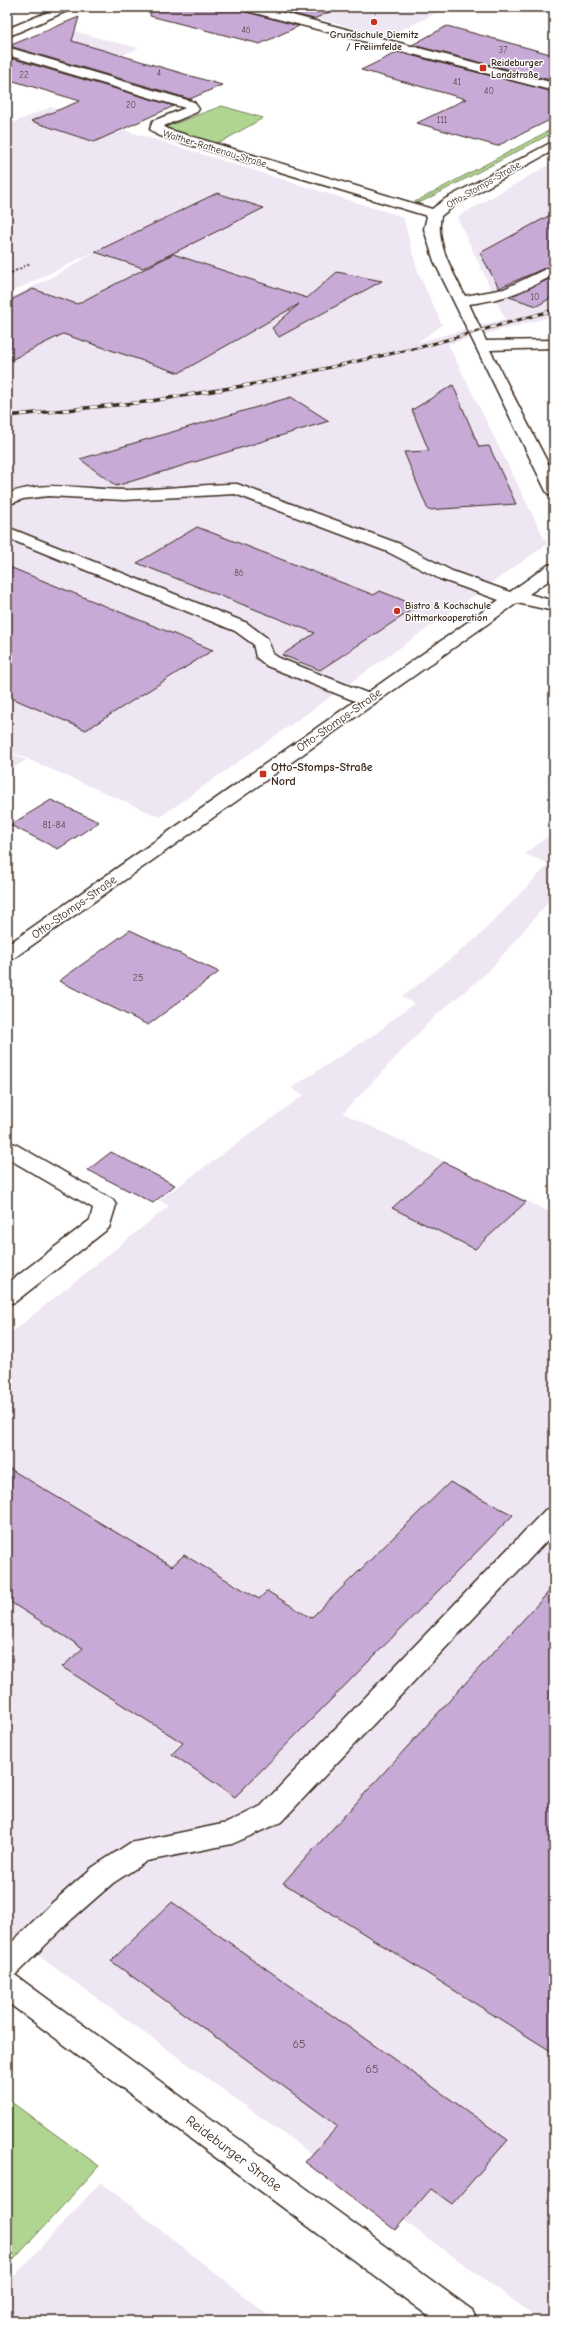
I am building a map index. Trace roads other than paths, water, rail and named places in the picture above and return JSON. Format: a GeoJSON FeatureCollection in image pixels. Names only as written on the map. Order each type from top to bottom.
{"type":"FeatureCollection","features":[{"type":"Feature","properties":{"kind":"street"},"geometry":{"type":"LineString","coordinates":[[7,33],[70,7]]}},
{"type":"Feature","properties":{"kind":"street"},"geometry":{"type":"LineString","coordinates":[[247,7],[554,87]]}},
{"type":"Feature","properties":{"kind":"street","name":"Walther-Rathenau-Straße"},"geometry":{"type":"LineString","coordinates":[[7,51],[190,105],[193,108],[158,124],[156,129],[162,132],[434,214]]}},
{"type":"Feature","properties":{"kind":"street","name":"Otto-Stomps-Straße"},"geometry":{"type":"LineString","coordinates":[[554,145],[450,202],[434,214],[431,229],[441,261],[481,346],[554,491]]}},
{"type":"Feature","properties":{"kind":"street"},"geometry":{"type":"LineString","coordinates":[[460,301],[497,296],[509,292],[554,270]]}},
{"type":"Feature","properties":{"kind":"street"},"geometry":{"type":"LineString","coordinates":[[481,346],[529,343],[554,344]]}},
{"type":"Feature","properties":{"kind":"street"},"geometry":{"type":"LineString","coordinates":[[7,500],[48,491],[124,495],[210,488],[236,489],[394,548],[446,575],[515,597],[554,606]]}},
{"type":"Feature","properties":{"kind":"street"},"geometry":{"type":"LineString","coordinates":[[7,532],[241,627],[261,642],[265,657],[273,662],[369,700]]}},
{"type":"Feature","properties":{"kind":"street","name":"Otto-Stomps-Straße"},"geometry":{"type":"LineString","coordinates":[[7,954],[554,570]]}},
{"type":"Feature","properties":{"kind":"street"},"geometry":{"type":"LineString","coordinates":[[7,1149],[105,1205],[101,1223],[7,1296]]}},
{"type":"Feature","properties":{"kind":"street"},"geometry":{"type":"LineString","coordinates":[[7,1966],[62,1911],[102,1875],[140,1851],[232,1833],[271,1814],[554,1518]]}},
{"type":"Feature","properties":{"kind":"street","name":"Reideburger Straße"},"geometry":{"type":"LineString","coordinates":[[7,1984],[461,2321]]}},
{"type":"Feature","properties":{"kind":"railway"},"geometry":{"type":"LineString","coordinates":[[255,384],[421,347],[554,310]]}},
{"type":"Feature","properties":{"kind":"railway"},"geometry":{"type":"LineString","coordinates":[[255,384],[261,383]]}},
{"type":"Feature","properties":{"kind":"railway"},"geometry":{"type":"LineString","coordinates":[[7,416],[145,402],[255,384]]}},
{"type":"Feature","properties":{"kind":"place","name":"Grundschule Diemitz / Freiimfelde"},"geometry":{"type":"Point","coordinates":[374,22]}},
{"type":"Feature","properties":{"kind":"place","name":"Reideburger Landstraße"},"geometry":{"type":"Point","coordinates":[483,68]}},
{"type":"Feature","properties":{"kind":"place","name":"Bistro & Kochschule Dittmarkooperation"},"geometry":{"type":"Point","coordinates":[397,611]}},
{"type":"Feature","properties":{"kind":"place","name":"Otto-Stomps-Straße Nord"},"geometry":{"type":"Point","coordinates":[263,774]}}]}
